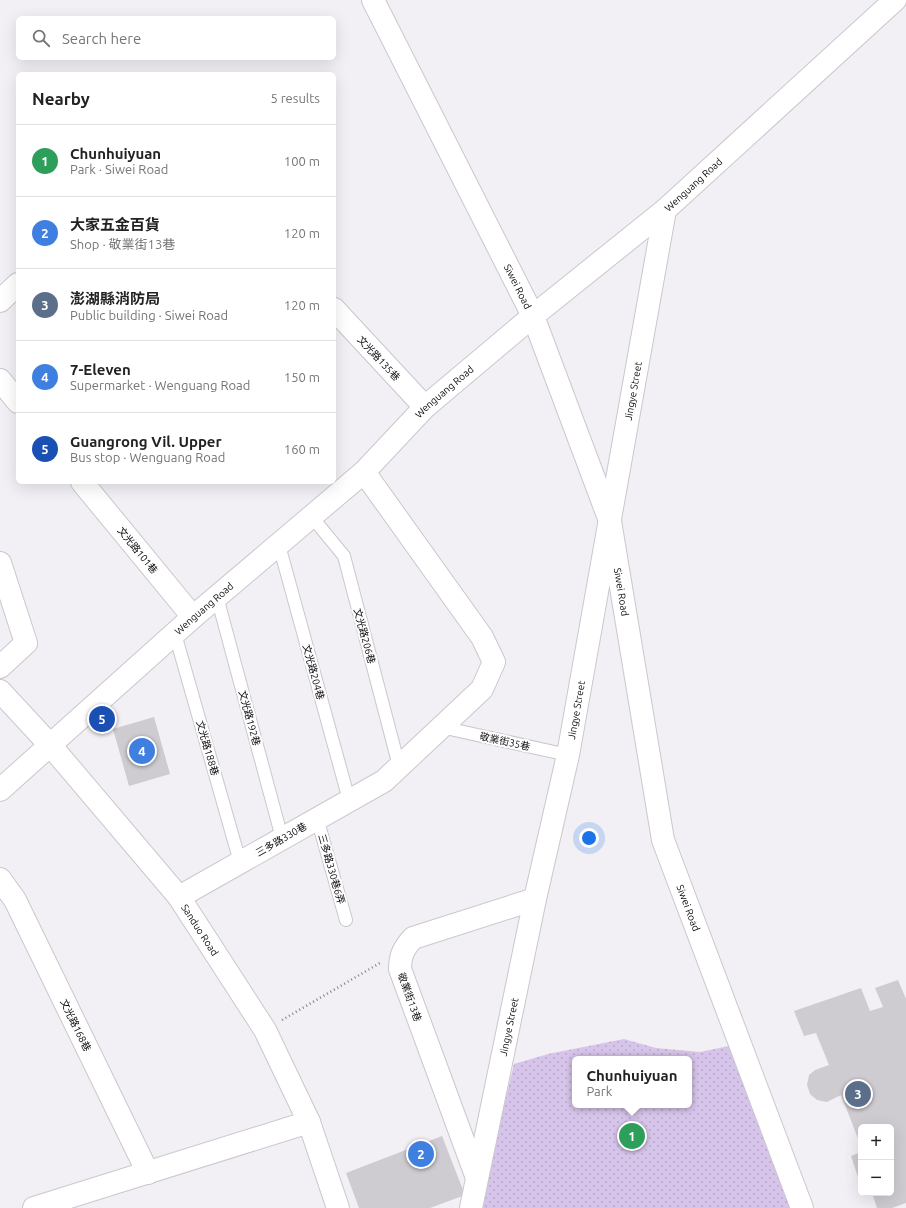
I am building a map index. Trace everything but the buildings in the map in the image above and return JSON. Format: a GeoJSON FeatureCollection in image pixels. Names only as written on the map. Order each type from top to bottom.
{"type":"FeatureCollection","features":[{"type":"Feature","properties":{"kind":"street","name":"Siwei Road"},"geometry":{"type":"LineString","coordinates":[[374,0],[533,316],[610,521],[663,840],[802,1208]]}},
{"type":"Feature","properties":{"kind":"street","name":"Wenguang Road"},"geometry":{"type":"LineString","coordinates":[[0,790],[51,746],[193,617],[364,472],[425,407],[533,316],[665,210],[896,0]]}},
{"type":"Feature","properties":{"kind":"street","name":"Jingye Street"},"geometry":{"type":"LineString","coordinates":[[471,1208],[535,899],[568,755],[665,210]]}},
{"type":"Feature","properties":{"kind":"street"},"geometry":{"type":"LineString","coordinates":[[0,301],[16,286]]}},
{"type":"Feature","properties":{"kind":"street","name":"文光路135巷"},"geometry":{"type":"LineString","coordinates":[[336,311],[425,407]]}},
{"type":"Feature","properties":{"kind":"street"},"geometry":{"type":"LineString","coordinates":[[0,380],[16,400]]}},
{"type":"Feature","properties":{"kind":"street","name":"三多路330巷"},"geometry":{"type":"LineString","coordinates":[[179,897],[349,800],[391,773],[482,688],[494,662],[482,637],[364,472]]}},
{"type":"Feature","properties":{"kind":"street","name":"文光路101巷"},"geometry":{"type":"LineString","coordinates":[[84,484],[193,617]]}},
{"type":"Feature","properties":{"kind":"street"},"geometry":{"type":"LineString","coordinates":[[0,563],[26,643],[0,667]]}},
{"type":"Feature","properties":{"kind":"street","name":"Sanduo Road"},"geometry":{"type":"LineString","coordinates":[[0,691],[51,746],[179,897],[265,1030],[309,1122],[338,1208]]}},
{"type":"Feature","properties":{"kind":"street","name":"文光路168巷"},"geometry":{"type":"LineString","coordinates":[[0,879],[15,900],[148,1173]]}},
{"type":"Feature","properties":{"kind":"street"},"geometry":{"type":"LineString","coordinates":[[404,948],[413,938],[535,899]]}},
{"type":"Feature","properties":{"kind":"street","name":"敬業街13巷"},"geometry":{"type":"LineString","coordinates":[[404,948],[400,959],[400,969],[477,1178]]}},
{"type":"Feature","properties":{"kind":"street"},"geometry":{"type":"LineString","coordinates":[[34,1208],[309,1122]]}},
{"type":"Feature","properties":{"kind":"lane","name":"文光路206巷"},"geometry":{"type":"LineString","coordinates":[[312,517],[344,556],[391,773]]}},
{"type":"Feature","properties":{"kind":"lane","name":"文光路204巷"},"geometry":{"type":"LineString","coordinates":[[279,545],[349,800]]}},
{"type":"Feature","properties":{"kind":"lane","name":"文光路192巷"},"geometry":{"type":"LineString","coordinates":[[217,597],[282,838]]}},
{"type":"Feature","properties":{"kind":"lane","name":"文光路188巷"},"geometry":{"type":"LineString","coordinates":[[175,634],[240,862]]}},
{"type":"Feature","properties":{"kind":"lane","name":"敬業街35巷"},"geometry":{"type":"LineString","coordinates":[[441,727],[568,755]]}},
{"type":"Feature","properties":{"kind":"lane","name":"三多路330巷6弄"},"geometry":{"type":"LineString","coordinates":[[317,818],[346,920]]}},
{"type":"Feature","properties":{"kind":"path"},"geometry":{"type":"LineString","coordinates":[[265,1030],[404,948]]}},
{"type":"Feature","properties":{"kind":"shaded area"},"geometry":{"type":"Polygon","coordinates":[[[624,1039],[656,1048],[700,1052],[734,1045],[794,1208],[479,1208],[514,1064],[548,1054],[624,1039]]]}},
{"type":"Feature","properties":{"kind":"place","name":"Guangrong Vil. Upper"},"geometry":{"type":"Point","coordinates":[102,719]}},
{"type":"Feature","properties":{"kind":"place","name":"7-Eleven"},"geometry":{"type":"Point","coordinates":[142,751]}},
{"type":"Feature","properties":{"kind":"place","name":"澎湖縣消防局"},"geometry":{"type":"Point","coordinates":[858,1094]}},
{"type":"Feature","properties":{"kind":"place","name":"Chunhuiyuan"},"geometry":{"type":"Point","coordinates":[632,1136]}},
{"type":"Feature","properties":{"kind":"place","name":"大家五金百貨"},"geometry":{"type":"Point","coordinates":[421,1154]}}]}
